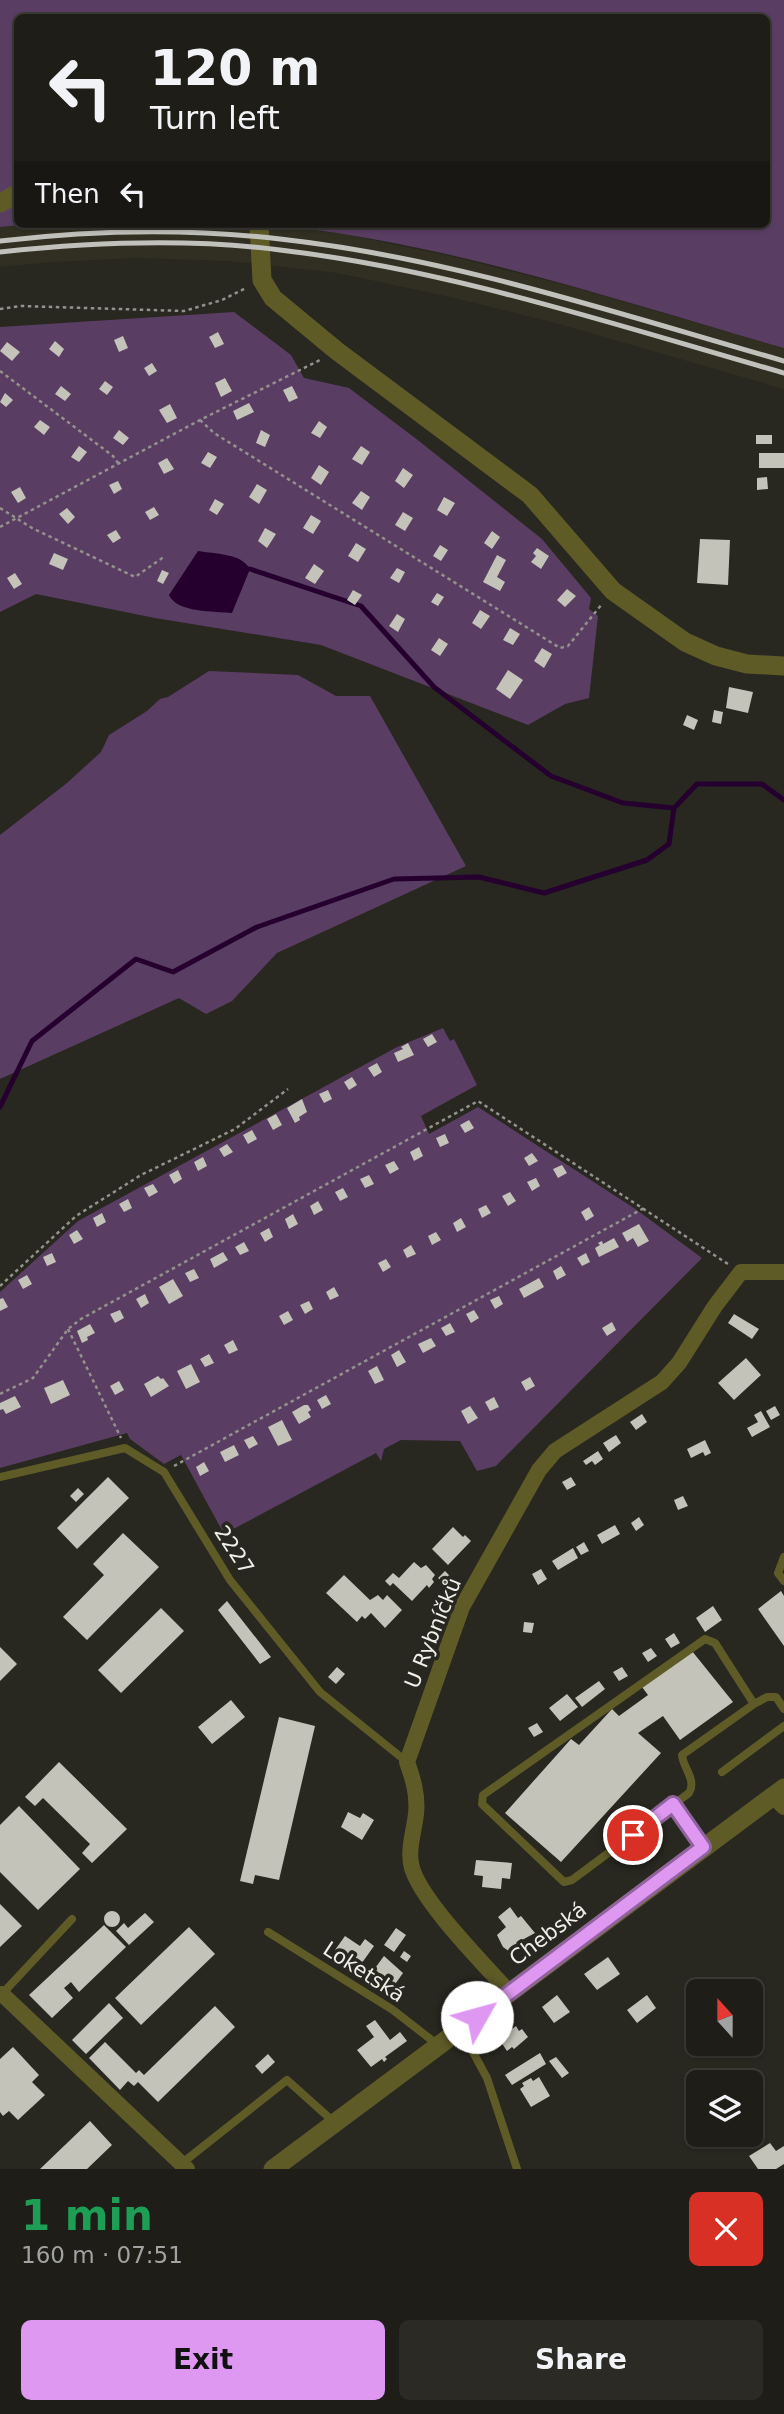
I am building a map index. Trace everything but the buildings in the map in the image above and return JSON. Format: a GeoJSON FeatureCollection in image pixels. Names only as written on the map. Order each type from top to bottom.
{"type":"FeatureCollection","features":[{"type":"Feature","properties":{"kind":"street"},"geometry":{"type":"LineString","coordinates":[[259,228],[262,280],[272,298],[337,351],[530,495],[613,591],[685,642],[716,656],[747,664],[784,666]]}},
{"type":"Feature","properties":{"kind":"street"},"geometry":{"type":"LineString","coordinates":[[741,1272],[784,1272]]}},
{"type":"Feature","properties":{"kind":"street","name":"U Rybníčků"},"geometry":{"type":"LineString","coordinates":[[407,1762],[462,1607],[539,1470],[555,1451],[662,1382],[680,1363],[715,1306],[741,1272]]}},
{"type":"Feature","properties":{"kind":"street"},"geometry":{"type":"LineString","coordinates":[[407,1762],[416,1786],[416,1813],[411,1842],[412,1868],[430,1901],[509,1992]]}},
{"type":"Feature","properties":{"kind":"street","name":"Chebská"},"geometry":{"type":"LineString","coordinates":[[273,2169],[703,1847],[780,1797]]}},
{"type":"Feature","properties":{"kind":"street"},"geometry":{"type":"LineString","coordinates":[[2,1994],[184,2166]]}},
{"type":"Feature","properties":{"kind":"lane","name":"2227"},"geometry":{"type":"LineString","coordinates":[[125,1448],[164,1472],[230,1580],[320,1692],[407,1762]]}},
{"type":"Feature","properties":{"kind":"lane"},"geometry":{"type":"LineString","coordinates":[[0,1477],[125,1448]]}},
{"type":"Feature","properties":{"kind":"lane"},"geometry":{"type":"LineString","coordinates":[[784,1557],[778,1573],[784,1581]]}},
{"type":"Feature","properties":{"kind":"lane"},"geometry":{"type":"LineString","coordinates":[[754,1704],[715,1643],[705,1639],[484,1795],[482,1804],[564,1882],[572,1880],[689,1793],[692,1781],[682,1755],[754,1704],[772,1696],[776,1697],[784,1709]]}},
{"type":"Feature","properties":{"kind":"lane"},"geometry":{"type":"LineString","coordinates":[[722,1772],[784,1726]]}},
{"type":"Feature","properties":{"kind":"lane"},"geometry":{"type":"LineString","coordinates":[[673,1804],[703,1847]]}},
{"type":"Feature","properties":{"kind":"lane"},"geometry":{"type":"LineString","coordinates":[[2,1994],[72,1919]]}},
{"type":"Feature","properties":{"kind":"lane","name":"Loketská"},"geometry":{"type":"LineString","coordinates":[[268,1932],[393,2010],[438,2045]]}},
{"type":"Feature","properties":{"kind":"lane"},"geometry":{"type":"LineString","coordinates":[[461,2029],[487,2078],[517,2169]]}},
{"type":"Feature","properties":{"kind":"lane"},"geometry":{"type":"LineString","coordinates":[[184,2166],[288,2080],[335,2123]]}},
{"type":"Feature","properties":{"kind":"path"},"geometry":{"type":"LineString","coordinates":[[0,309],[21,306],[184,311],[222,300],[262,280]]}},
{"type":"Feature","properties":{"kind":"path"},"geometry":{"type":"LineString","coordinates":[[0,527],[200,419],[337,351]]}},
{"type":"Feature","properties":{"kind":"path"},"geometry":{"type":"LineString","coordinates":[[0,371],[103,448],[118,463]]}},
{"type":"Feature","properties":{"kind":"path"},"geometry":{"type":"LineString","coordinates":[[200,419],[214,433],[560,648],[568,646],[613,591]]}},
{"type":"Feature","properties":{"kind":"path"},"geometry":{"type":"LineString","coordinates":[[0,508],[32,528],[135,577],[165,556]]}},
{"type":"Feature","properties":{"kind":"path"},"geometry":{"type":"LineString","coordinates":[[0,1286],[76,1216],[141,1175],[235,1129],[288,1089]]}},
{"type":"Feature","properties":{"kind":"path"},"geometry":{"type":"LineString","coordinates":[[0,1394],[33,1378],[68,1329],[81,1319],[478,1101],[741,1272]]}},
{"type":"Feature","properties":{"kind":"path"},"geometry":{"type":"LineString","coordinates":[[164,1472],[643,1208]]}},
{"type":"Feature","properties":{"kind":"path"},"geometry":{"type":"LineString","coordinates":[[68,1329],[125,1448]]}},
{"type":"Feature","properties":{"kind":"shaded area"},"geometry":{"type":"Polygon","coordinates":[[[0,0],[784,0],[784,348],[591,291],[461,257],[395,243],[296,228],[770,228],[770,14],[14,14],[14,226],[0,227],[0,0]]]}},
{"type":"Feature","properties":{"kind":"shaded area"},"geometry":{"type":"Polygon","coordinates":[[[0,227],[295,228],[344,234],[459,258],[569,286],[784,348],[784,389],[559,324],[337,273],[228,261],[136,258],[0,267],[0,227]]]}},
{"type":"Feature","properties":{"kind":"shaded area"},"geometry":{"type":"Polygon","coordinates":[[[234,312],[291,355],[304,378],[349,388],[542,539],[591,598],[589,609],[598,616],[589,698],[565,704],[528,725],[321,645],[155,618],[36,594],[0,612],[0,327],[234,312]]]}},
{"type":"Feature","properties":{"kind":"shaded area"},"geometry":{"type":"Polygon","coordinates":[[[198,551],[234,557],[250,569],[232,613],[188,608],[173,601],[169,595],[198,551]]]}},
{"type":"Feature","properties":{"kind":"shaded area"},"geometry":{"type":"Polygon","coordinates":[[[209,671],[298,675],[336,696],[370,696],[466,866],[277,953],[232,1001],[206,1014],[179,998],[0,1079],[0,835],[67,783],[101,752],[109,735],[147,711],[160,699],[168,697],[209,671]]]}},
{"type":"Feature","properties":{"kind":"shaded area"},"geometry":{"type":"Polygon","coordinates":[[[443,1028],[450,1041],[454,1039],[477,1085],[421,1116],[429,1134],[478,1107],[634,1208],[702,1258],[496,1466],[477,1471],[460,1441],[401,1440],[384,1449],[381,1461],[376,1453],[224,1534],[181,1455],[164,1464],[130,1439],[127,1433],[0,1468],[0,1292],[78,1221],[397,1047],[443,1028]]]}},
{"type":"Feature","properties":{"kind":"waterway"},"geometry":{"type":"LineString","coordinates":[[250,569],[361,606],[434,687],[551,776],[623,803],[674,808]]}},
{"type":"Feature","properties":{"kind":"waterway"},"geometry":{"type":"LineString","coordinates":[[0,1107],[32,1041],[136,959],[173,972],[257,927],[394,879],[479,877],[544,893],[647,860],[669,844],[674,808],[697,784],[762,784],[784,800]]}},
{"type":"Feature","properties":{"kind":"railway"},"geometry":{"type":"LineString","coordinates":[[0,241],[105,233],[175,232],[245,235],[344,248],[408,259],[535,289],[784,361]]}},
{"type":"Feature","properties":{"kind":"railway"},"geometry":{"type":"LineString","coordinates":[[0,252],[105,244],[175,243],[245,246],[344,259],[534,301],[784,373]]}},
{"type":"Feature","properties":{"kind":"route"},"geometry":{"type":"LineString","coordinates":[[477,2017],[703,1847],[673,1804],[633,1835]]}}]}
